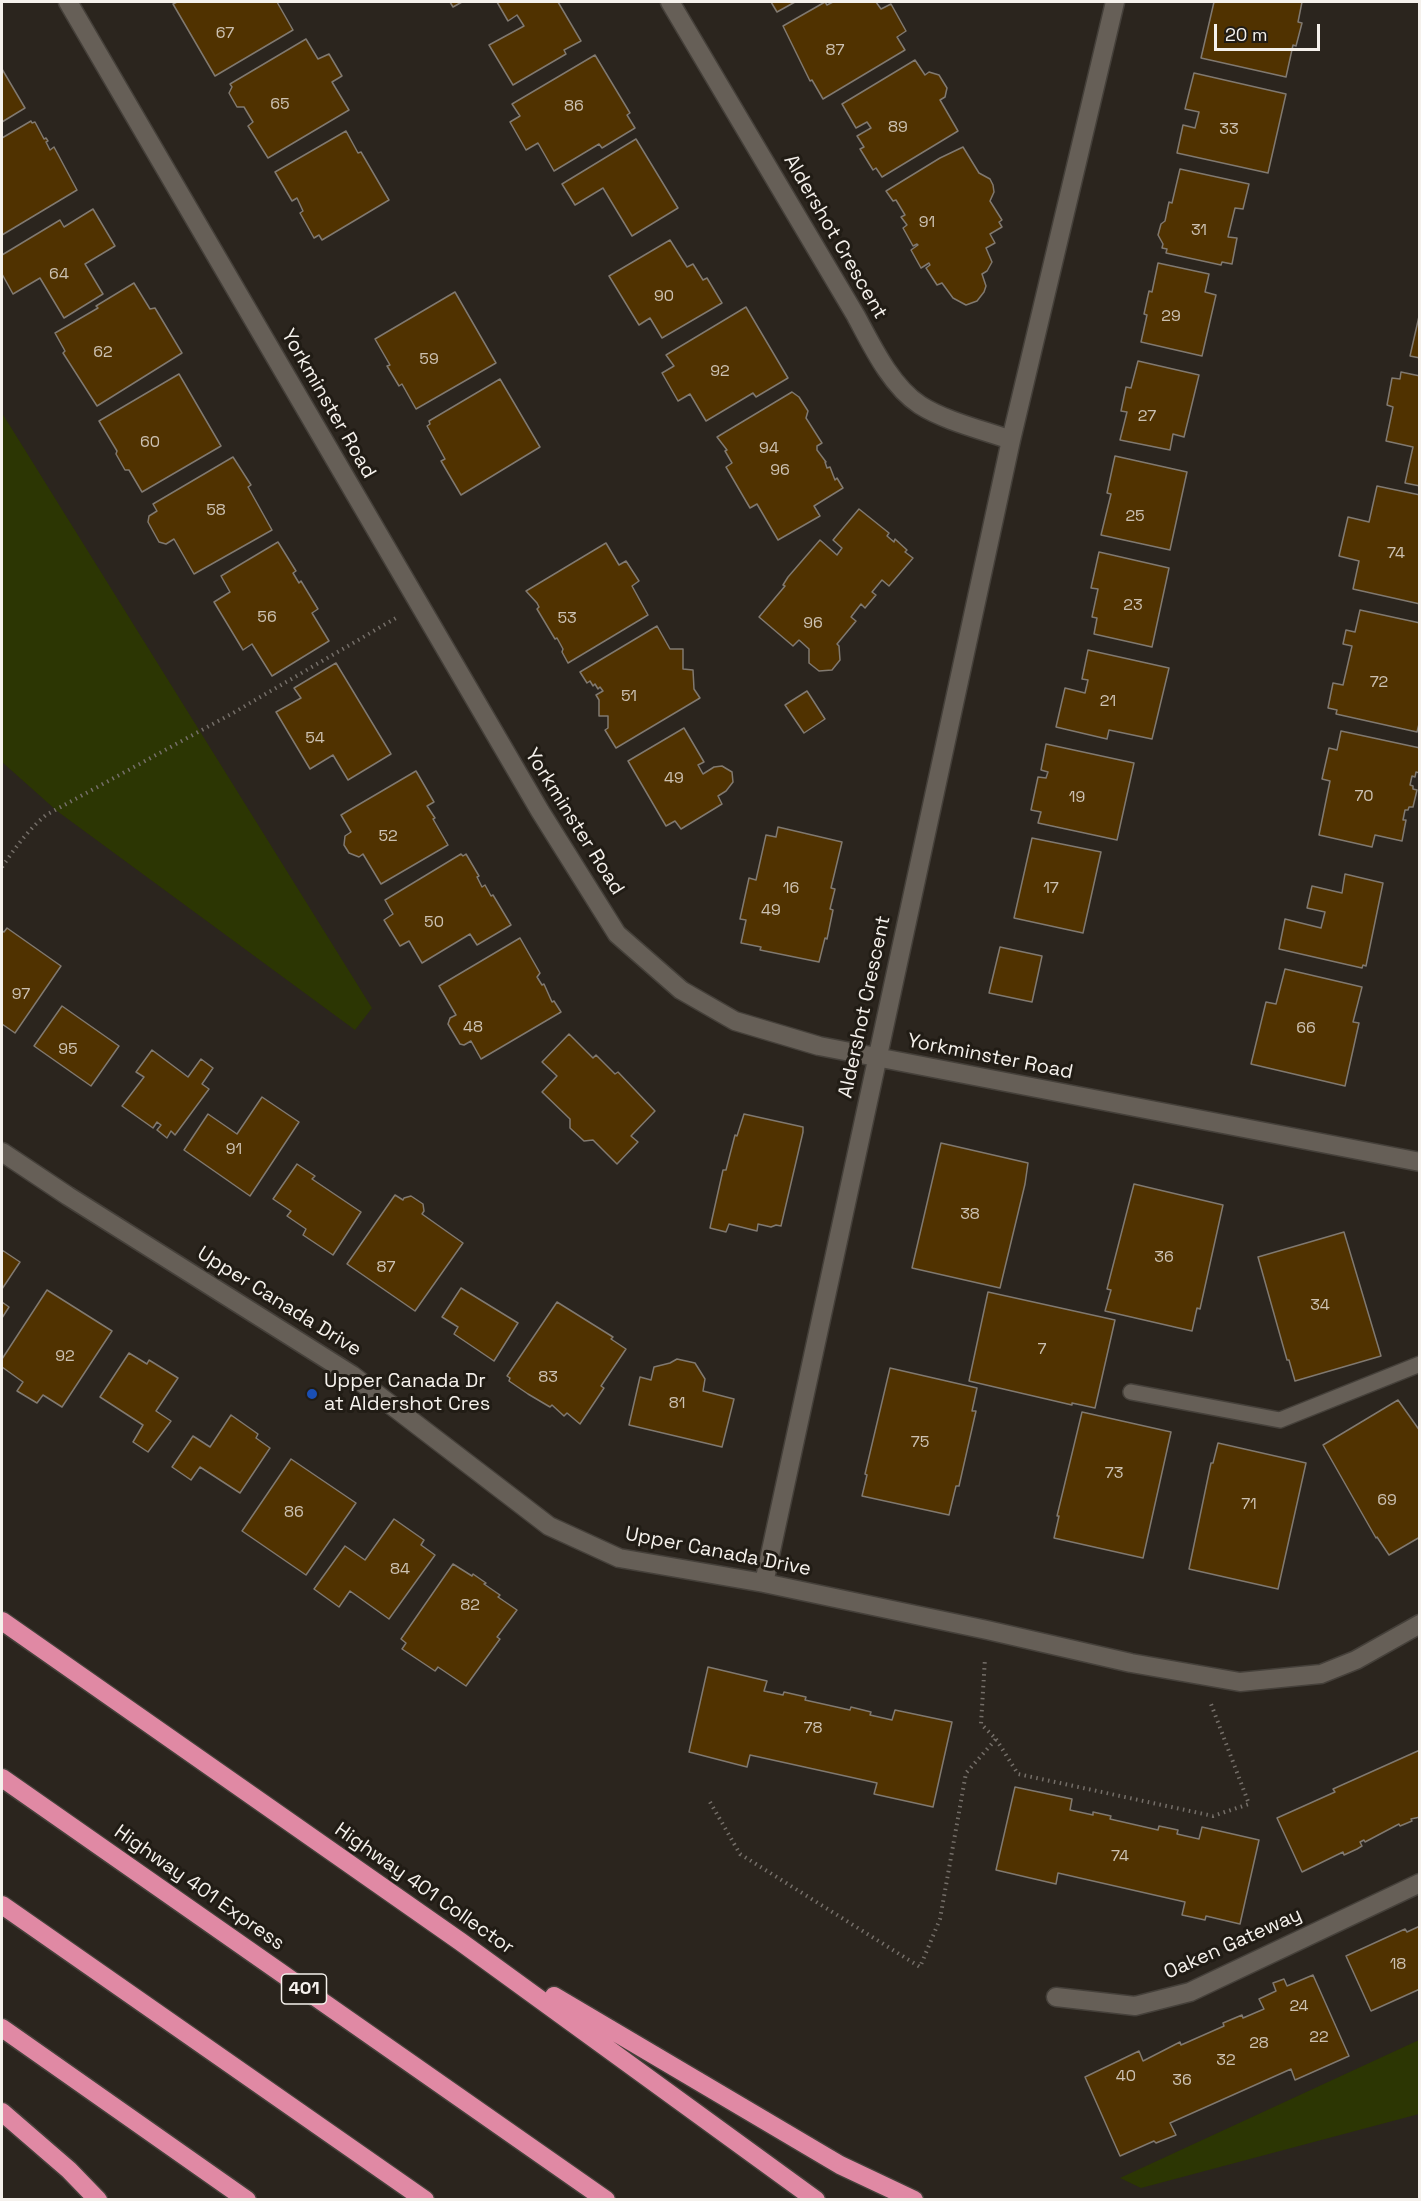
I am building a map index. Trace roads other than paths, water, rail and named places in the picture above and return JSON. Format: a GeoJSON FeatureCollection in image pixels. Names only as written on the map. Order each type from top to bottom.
{"type":"FeatureCollection","features":[{"type":"Feature","properties":{"kind":"highway","name":"Highway 401 Collector"},"geometry":{"type":"LineString","coordinates":[[2,1622],[461,1942],[816,2199]]}},
{"type":"Feature","properties":{"kind":"highway","name":"Highway 401 Express"},"geometry":{"type":"LineString","coordinates":[[2,1778],[606,2199]]}},
{"type":"Feature","properties":{"kind":"highway"},"geometry":{"type":"LineString","coordinates":[[2,1905],[426,2199]]}},
{"type":"Feature","properties":{"kind":"highway"},"geometry":{"type":"LineString","coordinates":[[461,1942],[840,2164],[914,2199]]}},
{"type":"Feature","properties":{"kind":"highway"},"geometry":{"type":"LineString","coordinates":[[2,2028],[247,2199]]}},
{"type":"Feature","properties":{"kind":"highway"},"geometry":{"type":"LineString","coordinates":[[2,2112],[69,2170],[98,2199]]}},
{"type":"Feature","properties":{"kind":"street","name":"Yorkminster Road"},"geometry":{"type":"LineString","coordinates":[[68,2],[540,811],[617,933],[681,990],[735,1021],[819,1046],[1099,1102],[1362,1149],[1419,1162]]}},
{"type":"Feature","properties":{"kind":"street","name":"Aldershot Crescent"},"geometry":{"type":"LineString","coordinates":[[670,2],[856,316],[876,355],[900,388],[921,405],[1011,440]]}},
{"type":"Feature","properties":{"kind":"street","name":"Aldershot Crescent"},"geometry":{"type":"LineString","coordinates":[[765,1583],[1011,440],[1115,2]]}},
{"type":"Feature","properties":{"kind":"street","name":"Upper Canada Drive"},"geometry":{"type":"LineString","coordinates":[[2,1152],[68,1196],[352,1374],[549,1526],[619,1558],[765,1583],[1067,1649],[1240,1682],[1321,1674],[1356,1660],[1419,1624]]}},
{"type":"Feature","properties":{"kind":"street","name":"Oaken Gateway"},"geometry":{"type":"LineString","coordinates":[[1056,1997],[1135,2006],[1190,1992],[1419,1883]]}},
{"type":"Feature","properties":{"kind":"lane"},"geometry":{"type":"LineString","coordinates":[[1131,1392],[1280,1420],[1419,1364]]}},
{"type":"Feature","properties":{"kind":"place","name":"Upper Canada Dr at Aldershot Cres"},"geometry":{"type":"Point","coordinates":[312,1394]}}]}
